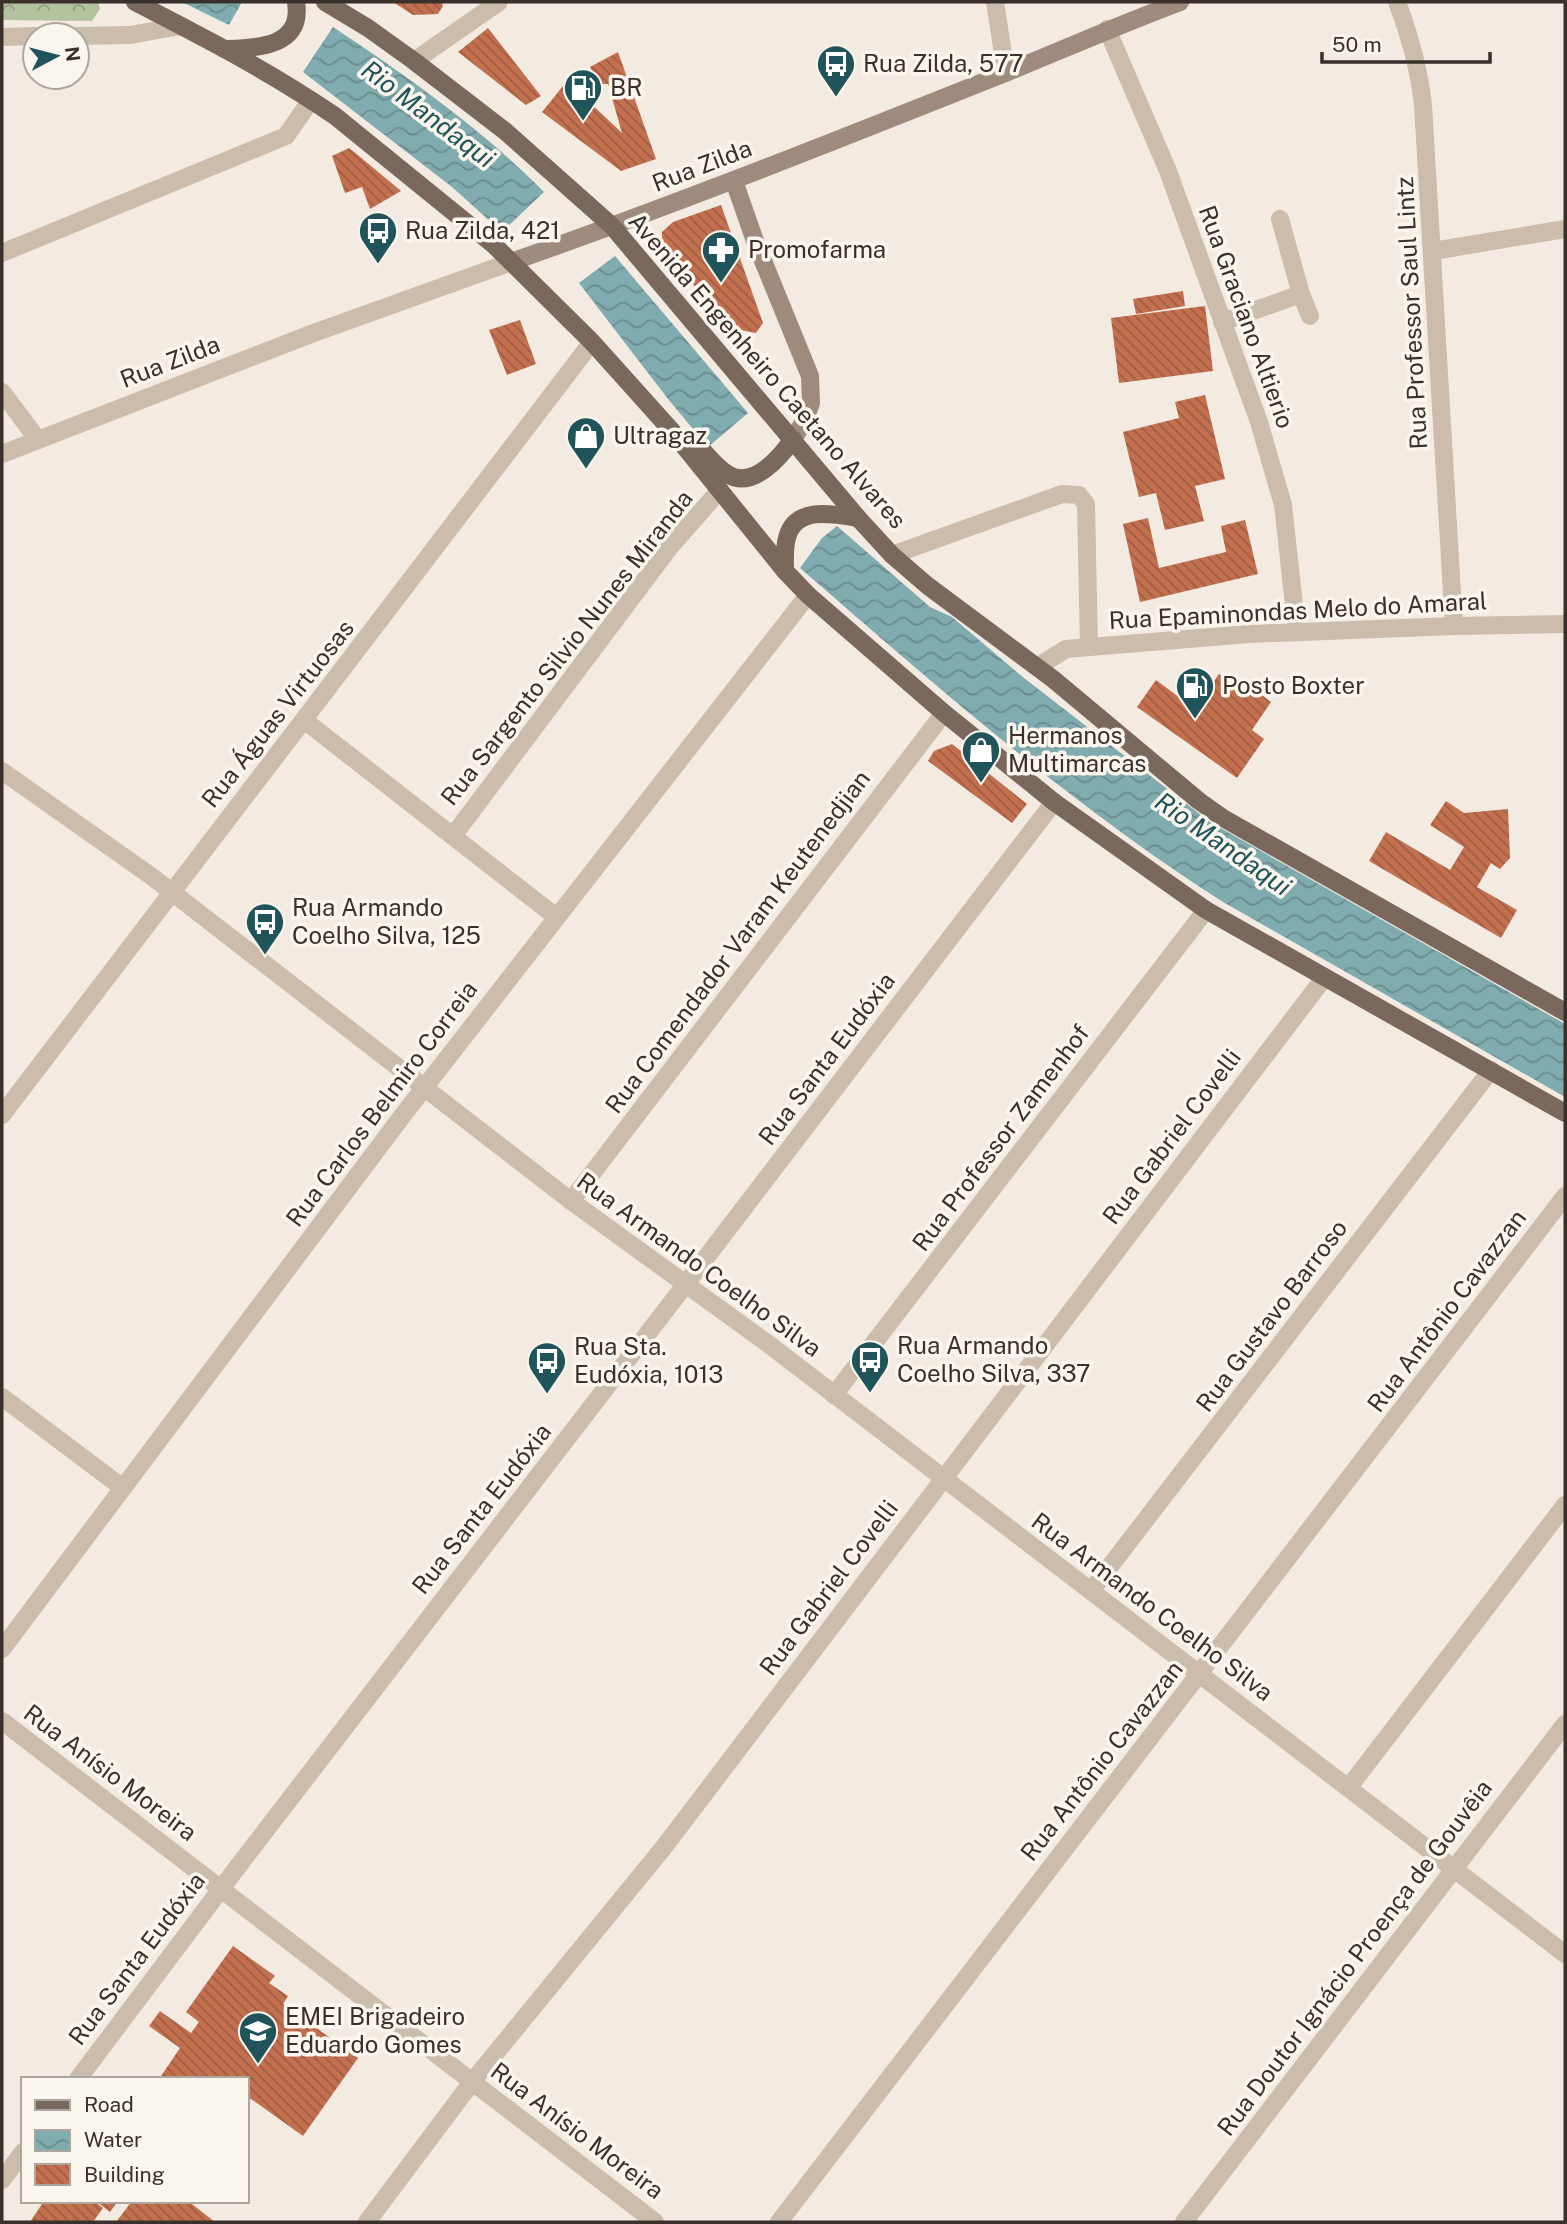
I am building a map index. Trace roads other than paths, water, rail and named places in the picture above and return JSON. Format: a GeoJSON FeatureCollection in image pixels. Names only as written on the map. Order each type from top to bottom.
{"type":"FeatureCollection","features":[{"type":"Feature","properties":{"kind":"main road"},"geometry":{"type":"LineString","coordinates":[[135,2],[227,49],[311,100],[494,245],[592,342],[671,430],[785,571],[808,595],[944,713],[1054,802],[1206,910],[1565,1113]]}},
{"type":"Feature","properties":{"kind":"main road"},"geometry":{"type":"LineString","coordinates":[[227,49],[257,48],[286,36],[297,15],[296,2]]}},
{"type":"Feature","properties":{"kind":"main road","name":"Rua Zilda"},"geometry":{"type":"LineString","coordinates":[[512,262],[734,181],[1107,29],[1181,2]]}},
{"type":"Feature","properties":{"kind":"main road","name":"Avenida Engenheiro Caetano Alvares"},"geometry":{"type":"LineString","coordinates":[[332,4],[414,61],[505,131],[612,226],[858,518],[892,555],[928,586],[1037,667],[1223,818],[1565,1012]]}},
{"type":"Feature","properties":{"kind":"main road"},"geometry":{"type":"LineString","coordinates":[[671,430],[688,435],[726,474],[735,478],[756,474],[770,466],[793,439],[805,420],[811,403],[810,376],[755,241],[734,181]]}},
{"type":"Feature","properties":{"kind":"main road"},"geometry":{"type":"LineString","coordinates":[[785,571],[787,539],[789,532],[798,522],[809,515],[821,513],[858,518]]}},
{"type":"Feature","properties":{"kind":"street"},"geometry":{"type":"LineString","coordinates":[[414,61],[499,2]]}},
{"type":"Feature","properties":{"kind":"street"},"geometry":{"type":"LineString","coordinates":[[995,2],[1006,72]]}},
{"type":"Feature","properties":{"kind":"street","name":"Rua Professor Saul Lintz"},"geometry":{"type":"LineString","coordinates":[[1397,2],[1412,41],[1419,71],[1433,251],[1454,626]]}},
{"type":"Feature","properties":{"kind":"street"},"geometry":{"type":"LineString","coordinates":[[91,36],[130,35],[181,26]]}},
{"type":"Feature","properties":{"kind":"street","name":"Rua Graciano Altierio"},"geometry":{"type":"LineString","coordinates":[[1107,29],[1168,171],[1259,422],[1283,505],[1297,632]]}},
{"type":"Feature","properties":{"kind":"street"},"geometry":{"type":"LineString","coordinates":[[2,37],[21,36]]}},
{"type":"Feature","properties":{"kind":"street"},"geometry":{"type":"LineString","coordinates":[[2,253],[286,136],[311,100]]}},
{"type":"Feature","properties":{"kind":"street"},"geometry":{"type":"LineString","coordinates":[[1280,219],[1310,316]]}},
{"type":"Feature","properties":{"kind":"street"},"geometry":{"type":"LineString","coordinates":[[1433,251],[1565,229]]}},
{"type":"Feature","properties":{"kind":"street","name":"Rua Zilda"},"geometry":{"type":"LineString","coordinates":[[2,454],[311,334],[512,262]]}},
{"type":"Feature","properties":{"kind":"street"},"geometry":{"type":"LineString","coordinates":[[1222,322],[1301,294]]}},
{"type":"Feature","properties":{"kind":"street","name":"Rua Águas Virtuosas"},"geometry":{"type":"LineString","coordinates":[[2,1115],[592,342]]}},
{"type":"Feature","properties":{"kind":"street"},"geometry":{"type":"LineString","coordinates":[[2,392],[38,440]]}},
{"type":"Feature","properties":{"kind":"street","name":"Rua Sargento Silvio Nunes Miranda"},"geometry":{"type":"LineString","coordinates":[[453,836],[669,548],[720,490]]}},
{"type":"Feature","properties":{"kind":"street"},"geometry":{"type":"LineString","coordinates":[[892,555],[1062,494],[1079,495],[1086,503],[1089,647]]}},
{"type":"Feature","properties":{"kind":"street","name":"Rua Carlos Belmiro Correia"},"geometry":{"type":"LineString","coordinates":[[2,1649],[555,916],[808,595]]}},
{"type":"Feature","properties":{"kind":"street","name":"Rua Epaminondas Melo do Amaral"},"geometry":{"type":"LineString","coordinates":[[1037,667],[1066,649],[1089,647],[1297,632],[1565,624]]}},
{"type":"Feature","properties":{"kind":"street","name":"Rua Comendador Varam Keutenedjian"},"geometry":{"type":"LineString","coordinates":[[571,1201],[944,713]]}},
{"type":"Feature","properties":{"kind":"street"},"geometry":{"type":"LineString","coordinates":[[304,720],[555,916]]}},
{"type":"Feature","properties":{"kind":"street","name":"Rua Armando Coelho Silva"},"geometry":{"type":"LineString","coordinates":[[2,771],[171,892],[571,1201],[767,1343],[1565,1954]]}},
{"type":"Feature","properties":{"kind":"street","name":"Rua Santa Eudóxia"},"geometry":{"type":"LineString","coordinates":[[80,2077],[1054,802]]}},
{"type":"Feature","properties":{"kind":"street","name":"Rua Professor Zamenhof"},"geometry":{"type":"LineString","coordinates":[[834,1395],[1206,910]]}},
{"type":"Feature","properties":{"kind":"street","name":"Rua Gabriel Covelli"},"geometry":{"type":"LineString","coordinates":[[367,2222],[472,2082],[664,1847],[1324,978]]}},
{"type":"Feature","properties":{"kind":"street","name":"Rua Gustavo Barroso"},"geometry":{"type":"LineString","coordinates":[[1091,1591],[1491,1070]]}},
{"type":"Feature","properties":{"kind":"street","name":"Rua Antônio Cavazzan"},"geometry":{"type":"LineString","coordinates":[[779,2222],[1565,1196]]}},
{"type":"Feature","properties":{"kind":"street"},"geometry":{"type":"LineString","coordinates":[[2,1397],[122,1488]]}},
{"type":"Feature","properties":{"kind":"street"},"geometry":{"type":"LineString","coordinates":[[1349,1787],[1565,1505]]}},
{"type":"Feature","properties":{"kind":"street","name":"Rua Anísio Moreira"},"geometry":{"type":"LineString","coordinates":[[2,1721],[655,2222]]}},
{"type":"Feature","properties":{"kind":"street","name":"Rua Doutor Ignácio Proença de Gouvêia"},"geometry":{"type":"LineString","coordinates":[[1184,2222],[1565,1724]]}},
{"type":"Feature","properties":{"kind":"street"},"geometry":{"type":"LineString","coordinates":[[2,2180],[21,2155]]}},
{"type":"Feature","properties":{"kind":"water"},"geometry":{"type":"Polygon","coordinates":[[[182,2],[242,2],[229,25],[182,2]]]}},
{"type":"Feature","properties":{"kind":"water","name":"Rio Mandaqui"},"geometry":{"type":"Polygon","coordinates":[[[333,27],[443,104],[544,192],[502,232],[452,187],[303,72],[333,27]]]}},
{"type":"Feature","properties":{"kind":"water"},"geometry":{"type":"Polygon","coordinates":[[[615,256],[748,413],[708,447],[579,283],[615,256]]]}},
{"type":"Feature","properties":{"kind":"water","name":"Rio Mandaqui"},"geometry":{"type":"Polygon","coordinates":[[[837,526],[930,607],[952,617],[1024,678],[1210,822],[1565,1024],[1565,1097],[1223,902],[1167,865],[1058,785],[953,700],[800,568],[822,538],[837,526]]]}},
{"type":"Feature","properties":{"kind":"place","name":"Rua Zilda, 577"},"geometry":{"type":"Point","coordinates":[836,98]}},
{"type":"Feature","properties":{"kind":"place","name":"BR"},"geometry":{"type":"Point","coordinates":[583,122]}},
{"type":"Feature","properties":{"kind":"place","name":"Rua Zilda, 421"},"geometry":{"type":"Point","coordinates":[378,265]}},
{"type":"Feature","properties":{"kind":"place","name":"Promofarma"},"geometry":{"type":"Point","coordinates":[721,284]}},
{"type":"Feature","properties":{"kind":"place","name":"Ultragaz"},"geometry":{"type":"Point","coordinates":[586,470]}},
{"type":"Feature","properties":{"kind":"place","name":"Posto Boxter"},"geometry":{"type":"Point","coordinates":[1195,720]}},
{"type":"Feature","properties":{"kind":"place","name":"Hermanos Multimarcas"},"geometry":{"type":"Point","coordinates":[981,784]}},
{"type":"Feature","properties":{"kind":"place","name":"Rua Armando Coelho Silva, 125"},"geometry":{"type":"Point","coordinates":[265,956]}},
{"type":"Feature","properties":{"kind":"place","name":"Rua Armando Coelho Silva, 337"},"geometry":{"type":"Point","coordinates":[870,1394]}},
{"type":"Feature","properties":{"kind":"place","name":"Rua Sta. Eudóxia, 1013"},"geometry":{"type":"Point","coordinates":[547,1395]}},
{"type":"Feature","properties":{"kind":"place","name":"EMEI Brigadeiro Eduardo Gomes"},"geometry":{"type":"Point","coordinates":[258,2065]}}]}
